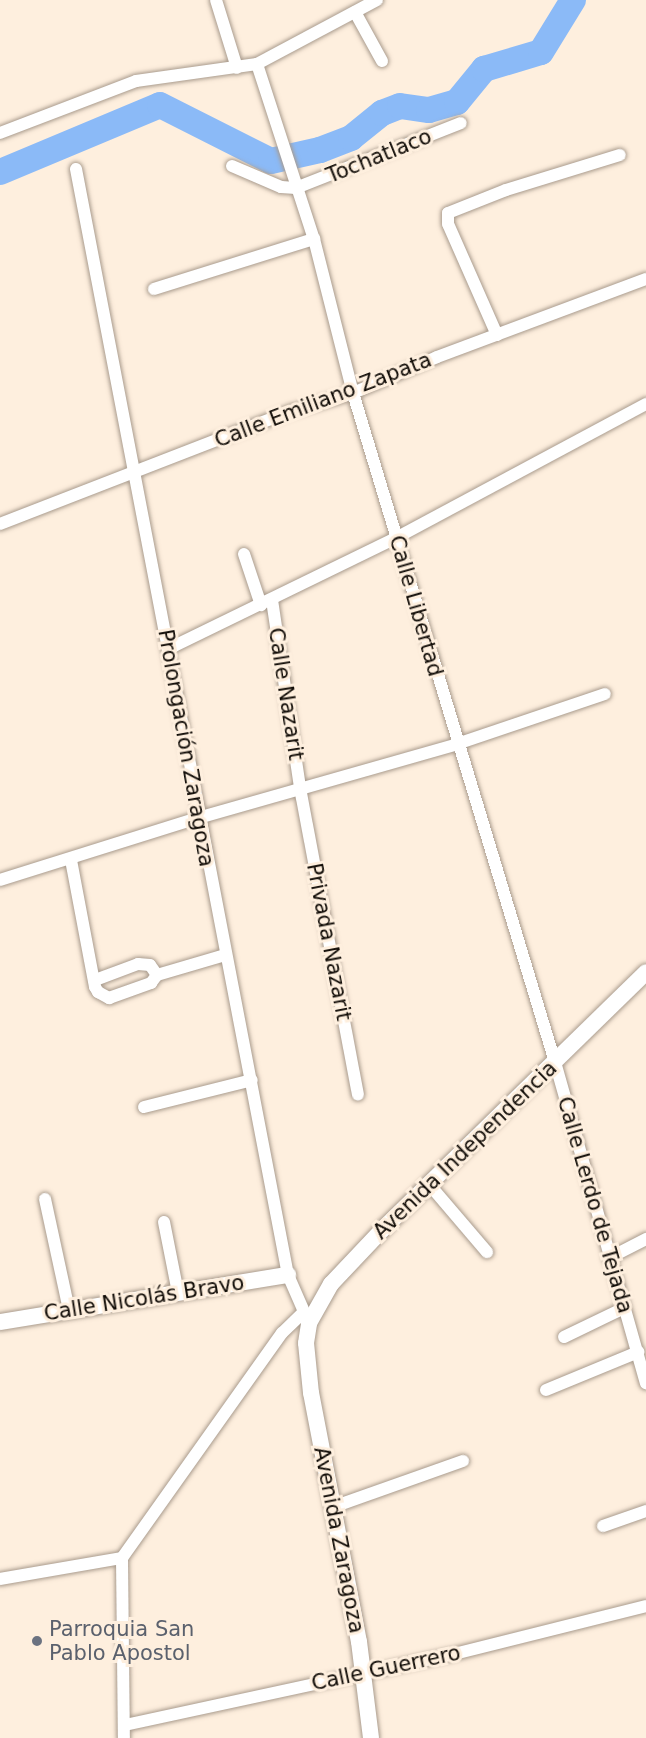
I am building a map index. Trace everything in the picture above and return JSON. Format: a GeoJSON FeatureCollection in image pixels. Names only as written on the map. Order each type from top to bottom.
{"type":"FeatureCollection","features":[{"type":"Feature","properties":{"kind":"main road","name":"Avenida Independencia"},"geometry":{"type":"LineString","coordinates":[[306,1342],[306,1318],[331,1284],[428,1183],[646,972]]}},
{"type":"Feature","properties":{"kind":"main road","name":"Calle Nicolás Bravo"},"geometry":{"type":"LineString","coordinates":[[0,1322],[288,1275]]}},
{"type":"Feature","properties":{"kind":"main road","name":"Avenida Zaragoza"},"geometry":{"type":"LineString","coordinates":[[306,1342],[313,1402],[363,1671],[371,1738]]}},
{"type":"Feature","properties":{"kind":"street"},"geometry":{"type":"LineString","coordinates":[[216,0],[237,68]]}},
{"type":"Feature","properties":{"kind":"street"},"geometry":{"type":"LineString","coordinates":[[0,134],[136,81],[257,64],[377,0]]}},
{"type":"Feature","properties":{"kind":"street"},"geometry":{"type":"LineString","coordinates":[[355,12],[381,61]]}},
{"type":"Feature","properties":{"kind":"street","name":"Calle Libertad"},"geometry":{"type":"LineString","coordinates":[[257,64],[314,238],[353,393],[457,744],[555,1062]]}},
{"type":"Feature","properties":{"kind":"street","name":"Tochatlaco"},"geometry":{"type":"LineString","coordinates":[[296,188],[461,123]]}},
{"type":"Feature","properties":{"kind":"street"},"geometry":{"type":"LineString","coordinates":[[497,335],[448,224],[448,213],[506,190],[620,155]]}},
{"type":"Feature","properties":{"kind":"street"},"geometry":{"type":"LineString","coordinates":[[232,166],[280,187],[296,188]]}},
{"type":"Feature","properties":{"kind":"street","name":"Prolongación Zaragoza"},"geometry":{"type":"LineString","coordinates":[[76,169],[136,471],[198,818],[252,1080],[288,1275],[306,1318]]}},
{"type":"Feature","properties":{"kind":"street"},"geometry":{"type":"LineString","coordinates":[[154,289],[314,238]]}},
{"type":"Feature","properties":{"kind":"street","name":"Calle Emiliano Zapata"},"geometry":{"type":"LineString","coordinates":[[0,524],[292,411],[353,393],[497,335],[646,279]]}},
{"type":"Feature","properties":{"kind":"street"},"geometry":{"type":"LineString","coordinates":[[168,649],[267,603],[396,538],[646,404]]}},
{"type":"Feature","properties":{"kind":"street","name":"Calle Nazarit"},"geometry":{"type":"LineString","coordinates":[[244,554],[267,603],[300,788]]}},
{"type":"Feature","properties":{"kind":"street"},"geometry":{"type":"LineString","coordinates":[[0,880],[71,860],[198,818],[457,744],[605,694]]}},
{"type":"Feature","properties":{"kind":"street","name":"Privada Nazarit"},"geometry":{"type":"LineString","coordinates":[[300,788],[358,1095]]}},
{"type":"Feature","properties":{"kind":"street"},"geometry":{"type":"LineString","coordinates":[[71,860],[95,983],[101,996],[109,998],[151,983],[155,972]]}},
{"type":"Feature","properties":{"kind":"street"},"geometry":{"type":"LineString","coordinates":[[95,983],[138,964],[155,972],[225,955]]}},
{"type":"Feature","properties":{"kind":"street","name":"Calle Lerdo de Tejada"},"geometry":{"type":"LineString","coordinates":[[555,1062],[646,1383]]}},
{"type":"Feature","properties":{"kind":"street"},"geometry":{"type":"LineString","coordinates":[[144,1107],[252,1080]]}},
{"type":"Feature","properties":{"kind":"street"},"geometry":{"type":"LineString","coordinates":[[428,1183],[487,1252]]}},
{"type":"Feature","properties":{"kind":"street"},"geometry":{"type":"LineString","coordinates":[[45,1199],[69,1310]]}},
{"type":"Feature","properties":{"kind":"street"},"geometry":{"type":"LineString","coordinates":[[164,1222],[178,1293]]}},
{"type":"Feature","properties":{"kind":"street"},"geometry":{"type":"LineString","coordinates":[[609,1258],[646,1239]]}},
{"type":"Feature","properties":{"kind":"street"},"geometry":{"type":"LineString","coordinates":[[564,1337],[624,1308]]}},
{"type":"Feature","properties":{"kind":"street","name":"Avenida Independencia"},"geometry":{"type":"LineString","coordinates":[[122,1558],[282,1333],[306,1318]]}},
{"type":"Feature","properties":{"kind":"street"},"geometry":{"type":"LineString","coordinates":[[546,1390],[638,1352]]}},
{"type":"Feature","properties":{"kind":"street"},"geometry":{"type":"LineString","coordinates":[[333,1507],[463,1461]]}},
{"type":"Feature","properties":{"kind":"street"},"geometry":{"type":"LineString","coordinates":[[603,1526],[646,1511]]}},
{"type":"Feature","properties":{"kind":"street"},"geometry":{"type":"LineString","coordinates":[[0,1580],[122,1558],[125,1732]]}},
{"type":"Feature","properties":{"kind":"street","name":"Calle Guerrero"},"geometry":{"type":"LineString","coordinates":[[125,1732],[363,1671],[450,1655],[646,1606]]}},
{"type":"Feature","properties":{"kind":"waterway"},"geometry":{"type":"LineString","coordinates":[[0,172],[160,105],[271,161],[320,150],[351,138],[382,113],[400,106],[429,110],[457,102],[484,69],[541,52],[573,0]]}},
{"type":"Feature","properties":{"kind":"place","name":"Parroquia San Pablo Apostol"},"geometry":{"type":"Point","coordinates":[37,1641]}}]}
